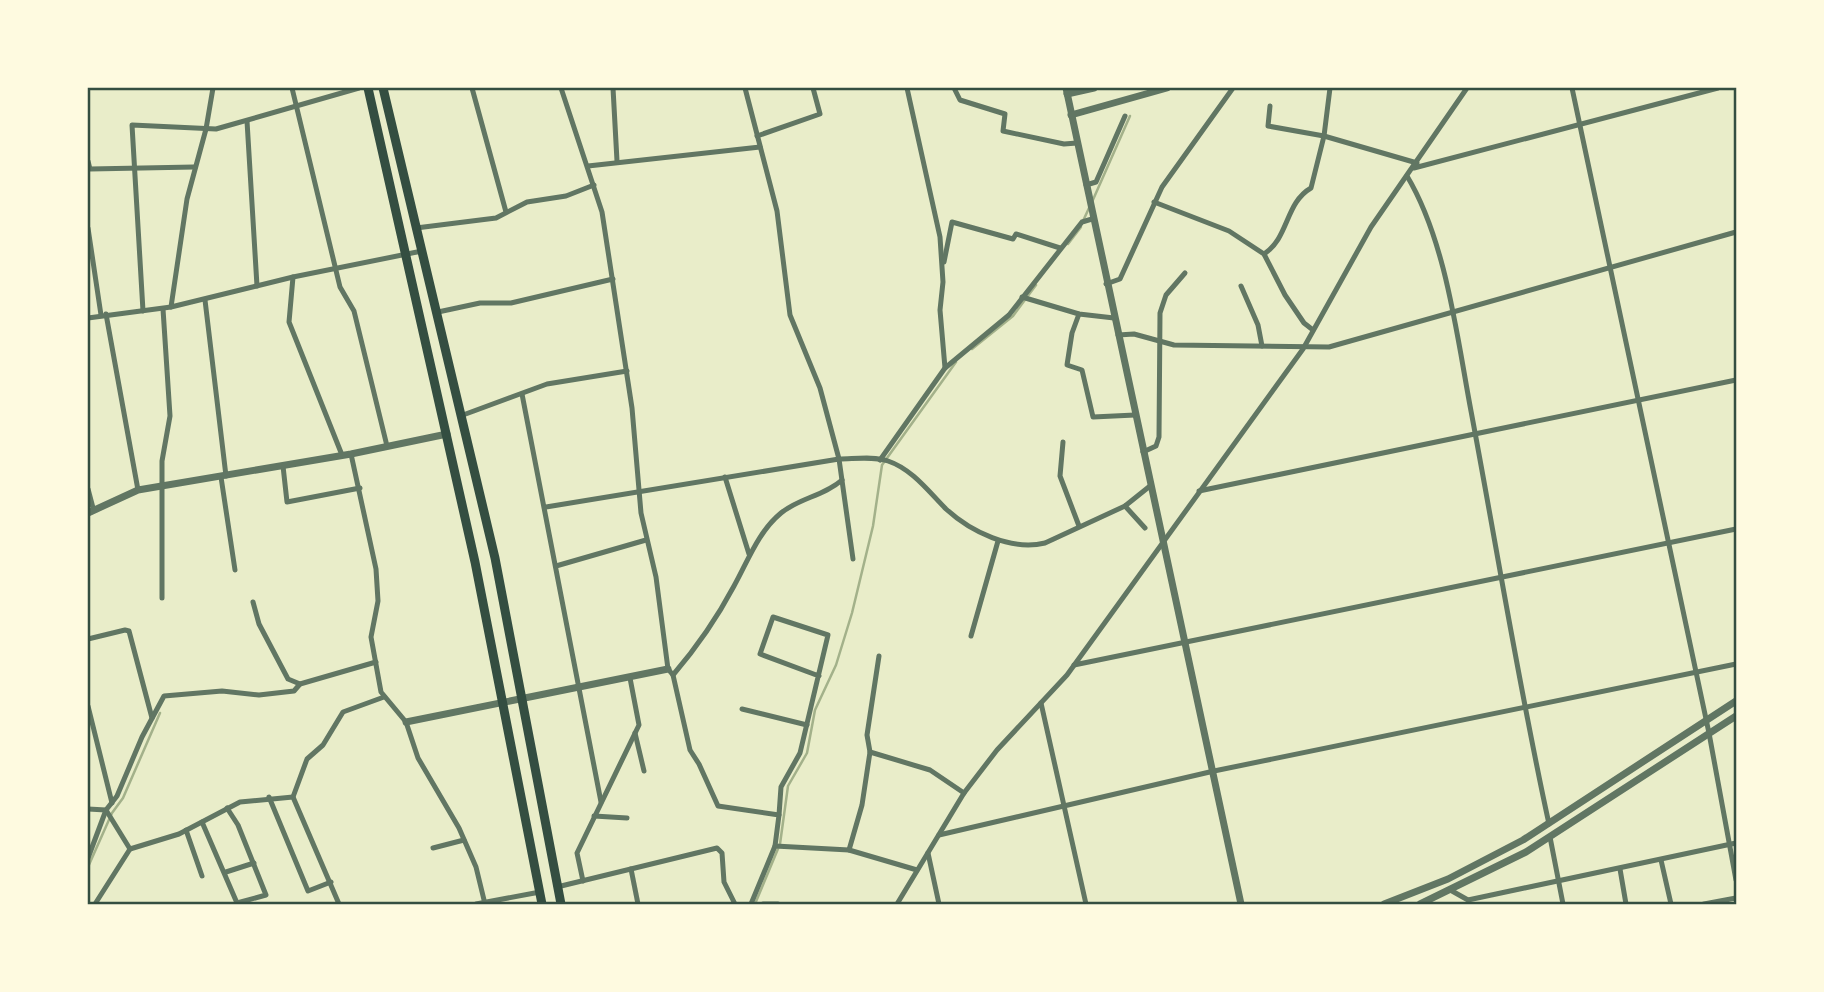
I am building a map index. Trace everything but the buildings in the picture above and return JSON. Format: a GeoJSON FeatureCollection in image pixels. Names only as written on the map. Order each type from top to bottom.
{"type":"FeatureCollection","features":[{"type":"Feature","properties":{"kind":"highway"},"geometry":{"type":"LineString","coordinates":[[368,88],[447,434],[542,905]]}},
{"type":"Feature","properties":{"kind":"highway"},"geometry":{"type":"LineString","coordinates":[[383,88],[463,415],[523,699],[561,905]]}},
{"type":"Feature","properties":{"kind":"street"},"geometry":{"type":"LineString","coordinates":[[171,307],[194,167],[206,129],[213,88]]}},
{"type":"Feature","properties":{"kind":"street"},"geometry":{"type":"LineString","coordinates":[[292,88],[340,286],[354,310],[387,446]]}},
{"type":"Feature","properties":{"kind":"street"},"geometry":{"type":"LineString","coordinates":[[143,311],[132,125],[206,129],[247,121],[359,88]]}},
{"type":"Feature","properties":{"kind":"street"},"geometry":{"type":"LineString","coordinates":[[472,88],[506,212]]}},
{"type":"Feature","properties":{"kind":"street"},"geometry":{"type":"LineString","coordinates":[[561,88],[602,212],[627,371],[646,540],[656,577],[671,672],[690,750],[718,806],[779,814]]}},
{"type":"Feature","properties":{"kind":"street"},"geometry":{"type":"LineString","coordinates":[[613,88],[617,161]]}},
{"type":"Feature","properties":{"kind":"street"},"geometry":{"type":"LineString","coordinates":[[745,88],[776,211],[790,315],[820,388],[839,459],[853,559]]}},
{"type":"Feature","properties":{"kind":"street"},"geometry":{"type":"LineString","coordinates":[[757,136],[820,114],[813,88]]}},
{"type":"Feature","properties":{"kind":"street"},"geometry":{"type":"LineString","coordinates":[[907,88],[940,237],[940,310],[945,368]]}},
{"type":"Feature","properties":{"kind":"street"},"geometry":{"type":"LineString","coordinates":[[1094,88],[1066,91],[1241,905]]}},
{"type":"Feature","properties":{"kind":"street"},"geometry":{"type":"LineString","coordinates":[[1071,115],[1167,88]]}},
{"type":"Feature","properties":{"kind":"street"},"geometry":{"type":"LineString","coordinates":[[1106,284],[1119,279],[1154,202],[1184,152],[1233,88]]}},
{"type":"Feature","properties":{"kind":"street"},"geometry":{"type":"LineString","coordinates":[[1264,254],[1280,236],[1297,199],[1311,188],[1324,136],[1330,88]]}},
{"type":"Feature","properties":{"kind":"street"},"geometry":{"type":"LineString","coordinates":[[897,905],[964,793],[997,751],[1074,666],[1303,349],[1371,227],[1466,88]]}},
{"type":"Feature","properties":{"kind":"street"},"geometry":{"type":"LineString","coordinates":[[1572,88],[1709,733],[1737,880]]}},
{"type":"Feature","properties":{"kind":"street"},"geometry":{"type":"LineString","coordinates":[[1270,106],[1268,126],[1324,136],[1415,165],[1718,88]]}},
{"type":"Feature","properties":{"kind":"street"},"geometry":{"type":"LineString","coordinates":[[955,90],[961,100],[1005,114],[1003,131],[1064,144],[1077,142]]}},
{"type":"Feature","properties":{"kind":"street"},"geometry":{"type":"LineString","coordinates":[[1086,185],[1096,182],[1125,116]]}},
{"type":"Feature","properties":{"kind":"street"},"geometry":{"type":"LineString","coordinates":[[247,121],[257,286]]}},
{"type":"Feature","properties":{"kind":"street"},"geometry":{"type":"LineString","coordinates":[[588,166],[760,147]]}},
{"type":"Feature","properties":{"kind":"street"},"geometry":{"type":"LineString","coordinates":[[88,160],[90,169],[134,166],[194,167]]}},
{"type":"Feature","properties":{"kind":"street"},"geometry":{"type":"LineString","coordinates":[[1408,176],[1434,241],[1452,312],[1523,708],[1549,824]]}},
{"type":"Feature","properties":{"kind":"street"},"geometry":{"type":"LineString","coordinates":[[416,228],[496,218],[527,202],[566,196],[594,186]]}},
{"type":"Feature","properties":{"kind":"street"},"geometry":{"type":"LineString","coordinates":[[1154,202],[1229,231],[1264,254],[1285,295],[1312,330]]}},
{"type":"Feature","properties":{"kind":"street"},"geometry":{"type":"LineString","coordinates":[[880,460],[945,368],[1003,321],[1082,222],[1093,219]]}},
{"type":"Feature","properties":{"kind":"street"},"geometry":{"type":"LineString","coordinates":[[942,272],[952,222],[1013,239],[1016,234],[1060,248]]}},
{"type":"Feature","properties":{"kind":"street"},"geometry":{"type":"LineString","coordinates":[[88,228],[138,490]]}},
{"type":"Feature","properties":{"kind":"street"},"geometry":{"type":"LineString","coordinates":[[1118,335],[1134,334],[1174,345],[1303,349],[1329,347],[1737,232]]}},
{"type":"Feature","properties":{"kind":"street"},"geometry":{"type":"LineString","coordinates":[[88,318],[163,309],[335,267],[363,265],[422,251]]}},
{"type":"Feature","properties":{"kind":"street"},"geometry":{"type":"LineString","coordinates":[[1143,452],[1156,446],[1159,437],[1160,313],[1166,295],[1185,273]]}},
{"type":"Feature","properties":{"kind":"street"},"geometry":{"type":"LineString","coordinates":[[293,277],[289,322],[342,455]]}},
{"type":"Feature","properties":{"kind":"street"},"geometry":{"type":"LineString","coordinates":[[438,312],[480,303],[511,303],[613,279]]}},
{"type":"Feature","properties":{"kind":"street"},"geometry":{"type":"LineString","coordinates":[[1241,286],[1258,325],[1262,346]]}},
{"type":"Feature","properties":{"kind":"street"},"geometry":{"type":"LineString","coordinates":[[1022,297],[1079,314],[1114,318]]}},
{"type":"Feature","properties":{"kind":"street"},"geometry":{"type":"LineString","coordinates":[[205,300],[235,570]]}},
{"type":"Feature","properties":{"kind":"street"},"geometry":{"type":"LineString","coordinates":[[162,598],[162,461],[170,416],[163,309]]}},
{"type":"Feature","properties":{"kind":"street"},"geometry":{"type":"LineString","coordinates":[[1079,314],[1072,333],[1067,365],[1083,370],[1093,416],[1135,415]]}},
{"type":"Feature","properties":{"kind":"street"},"geometry":{"type":"LineString","coordinates":[[463,415],[547,384],[627,371]]}},
{"type":"Feature","properties":{"kind":"street"},"geometry":{"type":"LineString","coordinates":[[1199,491],[1737,380]]}},
{"type":"Feature","properties":{"kind":"street"},"geometry":{"type":"LineString","coordinates":[[522,394],[601,802]]}},
{"type":"Feature","properties":{"kind":"street"},"geometry":{"type":"LineString","coordinates":[[88,489],[90,510],[138,490],[351,454],[447,434]]}},
{"type":"Feature","properties":{"kind":"street"},"geometry":{"type":"LineString","coordinates":[[1063,442],[1060,477],[1079,526]]}},
{"type":"Feature","properties":{"kind":"street"},"geometry":{"type":"LineString","coordinates":[[351,454],[376,569],[379,601],[371,637],[384,697],[406,722],[418,758],[464,840],[476,867],[485,904]]}},
{"type":"Feature","properties":{"kind":"street"},"geometry":{"type":"LineString","coordinates":[[546,507],[839,459],[880,460],[909,472],[950,512],[998,541],[1031,547],[1045,544],[1125,506],[1150,486]]}},
{"type":"Feature","properties":{"kind":"street"},"geometry":{"type":"LineString","coordinates":[[283,466],[287,502],[360,488]]}},
{"type":"Feature","properties":{"kind":"street"},"geometry":{"type":"LineString","coordinates":[[725,477],[748,554]]}},
{"type":"Feature","properties":{"kind":"street"},"geometry":{"type":"LineString","coordinates":[[406,722],[671,672],[708,631],[748,554],[780,514],[823,493],[842,480]]}},
{"type":"Feature","properties":{"kind":"street"},"geometry":{"type":"LineString","coordinates":[[1125,506],[1145,528]]}},
{"type":"Feature","properties":{"kind":"street"},"geometry":{"type":"LineString","coordinates":[[1074,666],[1501,580],[1737,529]]}},
{"type":"Feature","properties":{"kind":"street"},"geometry":{"type":"LineString","coordinates":[[556,566],[646,540]]}},
{"type":"Feature","properties":{"kind":"street"},"geometry":{"type":"LineString","coordinates":[[971,636],[998,541]]}},
{"type":"Feature","properties":{"kind":"street"},"geometry":{"type":"LineString","coordinates":[[253,602],[259,624],[288,679],[300,684]]}},
{"type":"Feature","properties":{"kind":"street"},"geometry":{"type":"LineString","coordinates":[[751,905],[776,846],[781,787],[800,753],[819,676],[828,635],[773,617],[760,654],[819,676]]}},
{"type":"Feature","properties":{"kind":"street"},"geometry":{"type":"LineString","coordinates":[[88,639],[125,629],[129,632],[152,718]]}},
{"type":"Feature","properties":{"kind":"street"},"geometry":{"type":"LineString","coordinates":[[849,850],[862,805],[870,752],[867,735],[879,656]]}},
{"type":"Feature","properties":{"kind":"street"},"geometry":{"type":"LineString","coordinates":[[88,858],[106,810],[112,803],[164,696],[222,691],[259,695],[283,693],[294,691],[300,684],[376,662]]}},
{"type":"Feature","properties":{"kind":"street"},"geometry":{"type":"LineString","coordinates":[[939,835],[1214,771],[1737,664]]}},
{"type":"Feature","properties":{"kind":"street"},"geometry":{"type":"LineString","coordinates":[[583,881],[577,853],[639,726],[630,678]]}},
{"type":"Feature","properties":{"kind":"street"},"geometry":{"type":"LineString","coordinates":[[339,905],[293,797],[307,759],[323,745],[343,712],[384,697]]}},
{"type":"Feature","properties":{"kind":"street"},"geometry":{"type":"LineString","coordinates":[[1384,905],[1472,867],[1549,824],[1737,701]]}},
{"type":"Feature","properties":{"kind":"street"},"geometry":{"type":"LineString","coordinates":[[1041,704],[1086,905]]}},
{"type":"Feature","properties":{"kind":"street"},"geometry":{"type":"LineString","coordinates":[[88,706],[112,803]]}},
{"type":"Feature","properties":{"kind":"street"},"geometry":{"type":"LineString","coordinates":[[742,709],[807,725]]}},
{"type":"Feature","properties":{"kind":"street"},"geometry":{"type":"LineString","coordinates":[[1420,905],[1502,866],[1737,716]]}},
{"type":"Feature","properties":{"kind":"street"},"geometry":{"type":"LineString","coordinates":[[635,733],[644,771]]}},
{"type":"Feature","properties":{"kind":"street"},"geometry":{"type":"LineString","coordinates":[[870,752],[930,770],[964,793]]}},
{"type":"Feature","properties":{"kind":"street"},"geometry":{"type":"LineString","coordinates":[[95,905],[130,849],[186,830],[227,808],[269,797],[293,797]]}},
{"type":"Feature","properties":{"kind":"street"},"geometry":{"type":"LineString","coordinates":[[269,797],[308,891],[331,882]]}},
{"type":"Feature","properties":{"kind":"street"},"geometry":{"type":"LineString","coordinates":[[202,822],[226,872],[237,903],[266,895],[254,863],[227,808]]}},
{"type":"Feature","properties":{"kind":"street"},"geometry":{"type":"LineString","coordinates":[[88,809],[106,810]]}},
{"type":"Feature","properties":{"kind":"street"},"geometry":{"type":"LineString","coordinates":[[106,810],[130,849]]}},
{"type":"Feature","properties":{"kind":"street"},"geometry":{"type":"LineString","coordinates":[[594,816],[627,818]]}},
{"type":"Feature","properties":{"kind":"street"},"geometry":{"type":"LineString","coordinates":[[186,830],[202,876]]}},
{"type":"Feature","properties":{"kind":"street"},"geometry":{"type":"LineString","coordinates":[[1550,837],[1563,905]]}},
{"type":"Feature","properties":{"kind":"street"},"geometry":{"type":"LineString","coordinates":[[433,848],[464,840]]}},
{"type":"Feature","properties":{"kind":"street"},"geometry":{"type":"LineString","coordinates":[[1452,891],[1468,900],[1737,843]]}},
{"type":"Feature","properties":{"kind":"street"},"geometry":{"type":"LineString","coordinates":[[776,846],[849,850],[917,870]]}},
{"type":"Feature","properties":{"kind":"street"},"geometry":{"type":"LineString","coordinates":[[557,887],[717,848],[722,852],[723,882],[736,905]]}},
{"type":"Feature","properties":{"kind":"street"},"geometry":{"type":"LineString","coordinates":[[928,852],[939,905]]}},
{"type":"Feature","properties":{"kind":"street"},"geometry":{"type":"LineString","coordinates":[[1661,860],[1671,905]]}},
{"type":"Feature","properties":{"kind":"street"},"geometry":{"type":"LineString","coordinates":[[226,872],[254,863]]}},
{"type":"Feature","properties":{"kind":"street"},"geometry":{"type":"LineString","coordinates":[[631,869],[638,905]]}},
{"type":"Feature","properties":{"kind":"street"},"geometry":{"type":"LineString","coordinates":[[1620,869],[1626,905]]}},
{"type":"Feature","properties":{"kind":"street"},"geometry":{"type":"LineString","coordinates":[[476,905],[540,892]]}},
{"type":"Feature","properties":{"kind":"street"},"geometry":{"type":"LineString","coordinates":[[1704,905],[1737,898]]}},
{"type":"Feature","properties":{"kind":"street"},"geometry":{"type":"LineString","coordinates":[[764,905],[779,905]]}},
{"type":"Feature","properties":{"kind":"waterway"},"geometry":{"type":"LineString","coordinates":[[1092,202],[1130,116]]}},
{"type":"Feature","properties":{"kind":"waterway"},"geometry":{"type":"LineString","coordinates":[[1083,221],[1089,208]]}},
{"type":"Feature","properties":{"kind":"waterway"},"geometry":{"type":"LineString","coordinates":[[1068,244],[1081,227]]}},
{"type":"Feature","properties":{"kind":"waterway"},"geometry":{"type":"LineString","coordinates":[[972,349],[1013,316],[1036,285]]}},
{"type":"Feature","properties":{"kind":"waterway"},"geometry":{"type":"LineString","coordinates":[[755,904],[780,844],[788,786],[807,753],[815,710],[836,665],[852,613],[873,526],[882,465],[956,362]]}},
{"type":"Feature","properties":{"kind":"waterway"},"geometry":{"type":"LineString","coordinates":[[88,867],[112,813],[123,798],[160,713]]}}]}
